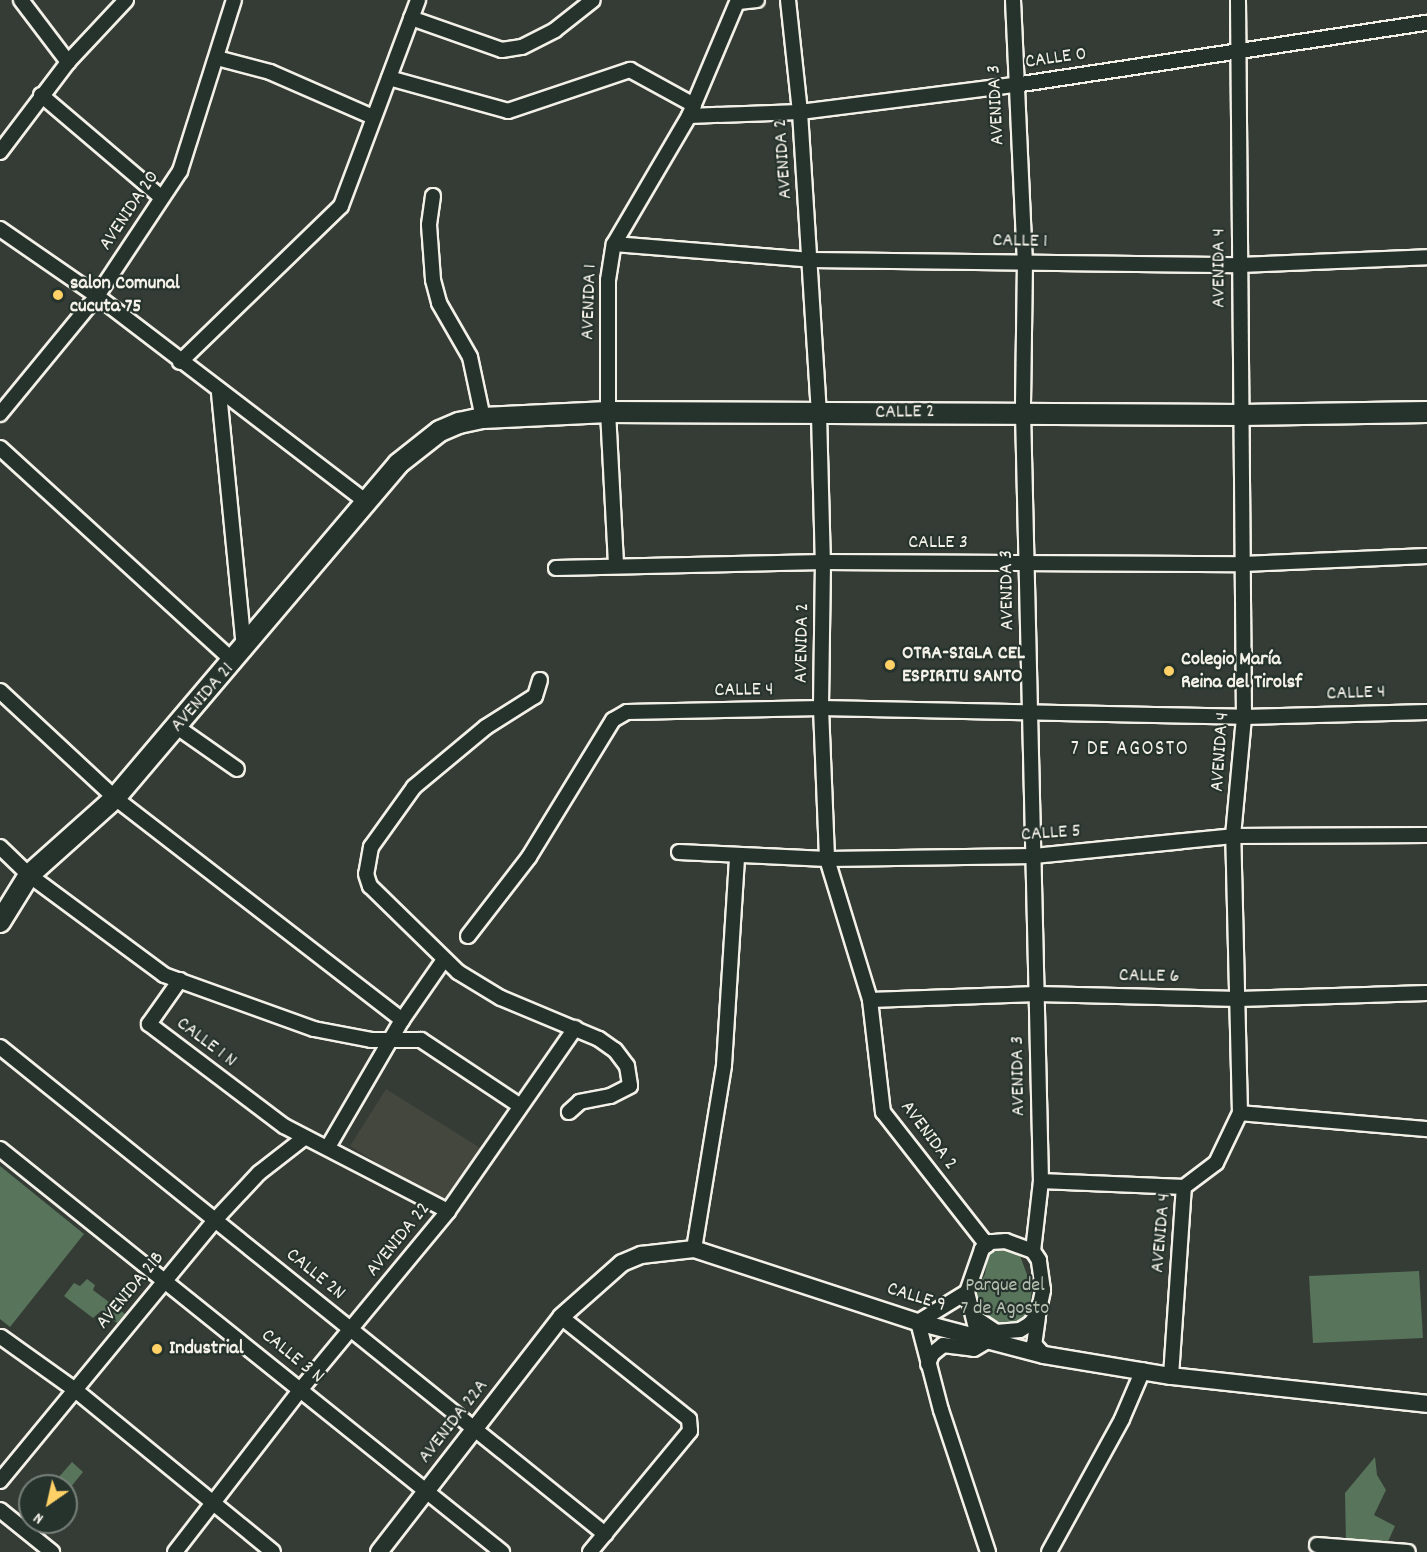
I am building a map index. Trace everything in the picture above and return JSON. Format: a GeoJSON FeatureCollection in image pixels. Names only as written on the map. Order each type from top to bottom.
{"type":"FeatureCollection","features":[{"type":"Feature","properties":{"kind":"main road","name":"CALLE 2"},"geometry":{"type":"LineString","coordinates":[[398,464],[440,431],[483,418],[608,412],[819,414],[1023,412],[1241,415],[1427,412]]}},
{"type":"Feature","properties":{"kind":"main road","name":"AVENIDA 21"},"geometry":{"type":"LineString","coordinates":[[0,922],[29,875],[115,798],[239,656],[398,464]]}},
{"type":"Feature","properties":{"kind":"street"},"geometry":{"type":"LineString","coordinates":[[21,0],[68,62]]}},
{"type":"Feature","properties":{"kind":"street"},"geometry":{"type":"LineString","coordinates":[[0,152],[68,62],[126,0]]}},
{"type":"Feature","properties":{"kind":"street","name":"AVENIDA 20"},"geometry":{"type":"LineString","coordinates":[[0,414],[97,296],[180,171],[234,0]]}},
{"type":"Feature","properties":{"kind":"street"},"geometry":{"type":"LineString","coordinates":[[180,362],[341,206],[418,0]]}},
{"type":"Feature","properties":{"kind":"street"},"geometry":{"type":"LineString","coordinates":[[411,18],[502,50],[522,46],[555,30],[593,0]]}},
{"type":"Feature","properties":{"kind":"street"},"geometry":{"type":"LineString","coordinates":[[738,1],[757,0]]}},
{"type":"Feature","properties":{"kind":"street","name":"AVENIDA 2"},"geometry":{"type":"LineString","coordinates":[[788,0],[800,112],[819,414],[823,562],[821,708],[827,859],[870,1000],[883,1112],[987,1245]]}},
{"type":"Feature","properties":{"kind":"street","name":"AVENIDA 3"},"geometry":{"type":"LineString","coordinates":[[1013,0],[1015,85],[1025,261],[1023,412],[1041,1181],[1033,1251]]}},
{"type":"Feature","properties":{"kind":"street","name":"AVENIDA 4"},"geometry":{"type":"LineString","coordinates":[[1172,1376],[1184,1187],[1216,1163],[1240,1113],[1239,999],[1233,836],[1244,717],[1238,0]]}},
{"type":"Feature","properties":{"kind":"street","name":"AVENIDA 1"},"geometry":{"type":"LineString","coordinates":[[616,564],[608,412],[608,280],[614,243],[692,110],[738,1]]}},
{"type":"Feature","properties":{"kind":"street","name":"CALLE 0"},"geometry":{"type":"LineString","coordinates":[[692,110],[800,112],[1015,85],[1427,23]]}},
{"type":"Feature","properties":{"kind":"street"},"geometry":{"type":"LineString","coordinates":[[217,58],[270,72],[374,117]]}},
{"type":"Feature","properties":{"kind":"street"},"geometry":{"type":"LineString","coordinates":[[388,78],[508,111],[630,70],[692,110]]}},
{"type":"Feature","properties":{"kind":"street"},"geometry":{"type":"LineString","coordinates":[[41,95],[161,197]]}},
{"type":"Feature","properties":{"kind":"street"},"geometry":{"type":"LineString","coordinates":[[433,196],[429,225],[433,280],[439,303],[470,357],[483,418]]}},
{"type":"Feature","properties":{"kind":"street"},"geometry":{"type":"LineString","coordinates":[[0,229],[97,296],[219,393],[366,502]]}},
{"type":"Feature","properties":{"kind":"street","name":"CALLE 1"},"geometry":{"type":"LineString","coordinates":[[614,243],[811,260],[1240,265],[1427,257]]}},
{"type":"Feature","properties":{"kind":"street"},"geometry":{"type":"LineString","coordinates":[[219,393],[239,656]]}},
{"type":"Feature","properties":{"kind":"street"},"geometry":{"type":"LineString","coordinates":[[0,448],[239,656]]}},
{"type":"Feature","properties":{"kind":"street","name":"CALLE 3"},"geometry":{"type":"LineString","coordinates":[[556,568],[616,564],[823,562],[1243,564],[1427,556]]}},
{"type":"Feature","properties":{"kind":"street"},"geometry":{"type":"LineString","coordinates":[[540,680],[534,696],[486,727],[414,787],[371,847],[366,874],[370,886],[443,961],[501,998],[575,1028],[615,1050],[627,1066],[631,1080],[626,1090],[580,1102],[569,1112]]}},
{"type":"Feature","properties":{"kind":"street"},"geometry":{"type":"LineString","coordinates":[[0,691],[115,798],[402,1020]]}},
{"type":"Feature","properties":{"kind":"street","name":"CALLE 4"},"geometry":{"type":"LineString","coordinates":[[468,936],[529,857],[613,720],[620,714],[821,708],[1030,715],[1244,717],[1427,712]]}},
{"type":"Feature","properties":{"kind":"street"},"geometry":{"type":"LineString","coordinates":[[177,727],[237,769]]}},
{"type":"Feature","properties":{"kind":"street","name":"CALLE 5"},"geometry":{"type":"LineString","coordinates":[[678,852],[737,857],[827,859],[1034,856],[1233,836],[1427,835]]}},
{"type":"Feature","properties":{"kind":"street"},"geometry":{"type":"LineString","coordinates":[[0,847],[29,875],[164,975],[180,980]]}},
{"type":"Feature","properties":{"kind":"street"},"geometry":{"type":"LineString","coordinates":[[694,1249],[723,1065],[737,857]]}},
{"type":"Feature","properties":{"kind":"street"},"geometry":{"type":"LineString","coordinates":[[328,1147],[402,1020],[443,961]]}},
{"type":"Feature","properties":{"kind":"street","name":"CALLE 1 N"},"geometry":{"type":"LineString","coordinates":[[448,1211],[328,1147],[304,1138],[149,1024],[180,980],[314,1029],[371,1040],[421,1040],[519,1105]]}},
{"type":"Feature","properties":{"kind":"street","name":"CALLE 6"},"geometry":{"type":"LineString","coordinates":[[870,1000],[1037,994],[1239,999],[1427,993]]}},
{"type":"Feature","properties":{"kind":"street","name":"AVENIDA 22"},"geometry":{"type":"LineString","coordinates":[[174,1552],[213,1505],[301,1389],[448,1211],[519,1105],[575,1028]]}},
{"type":"Feature","properties":{"kind":"street","name":"CALLE 2N"},"geometry":{"type":"LineString","coordinates":[[0,1047],[605,1534]]}},
{"type":"Feature","properties":{"kind":"street"},"geometry":{"type":"LineString","coordinates":[[1240,1113],[1427,1129]]}},
{"type":"Feature","properties":{"kind":"street","name":"AVENIDA 21B"},"geometry":{"type":"LineString","coordinates":[[0,1481],[215,1220],[259,1173],[304,1138]]}},
{"type":"Feature","properties":{"kind":"street","name":"CALLE 3 N"},"geometry":{"type":"LineString","coordinates":[[0,1149],[502,1552]]}},
{"type":"Feature","properties":{"kind":"street"},"geometry":{"type":"LineString","coordinates":[[1041,1181],[1184,1187]]}},
{"type":"Feature","properties":{"kind":"street"},"geometry":{"type":"LineString","coordinates":[[988,1552],[928,1364],[918,1322],[967,1292],[987,1245],[1006,1241],[1033,1251],[1039,1260],[1043,1290],[1034,1344],[1044,1355]]}},
{"type":"Feature","properties":{"kind":"street","name":"CALLE 9"},"geometry":{"type":"LineString","coordinates":[[561,1317],[622,1263],[641,1255],[694,1249],[918,1322],[993,1336],[1044,1355],[1172,1376],[1427,1404]]}},
{"type":"Feature","properties":{"kind":"street"},"geometry":{"type":"LineString","coordinates":[[967,1292],[979,1336],[993,1336],[1020,1330],[1038,1314]]}},
{"type":"Feature","properties":{"kind":"street"},"geometry":{"type":"LineString","coordinates":[[561,1317],[687,1415],[690,1431],[590,1552]]}},
{"type":"Feature","properties":{"kind":"street","name":"AVENIDA 22A"},"geometry":{"type":"LineString","coordinates":[[379,1552],[561,1317]]}},
{"type":"Feature","properties":{"kind":"street"},"geometry":{"type":"LineString","coordinates":[[928,1364],[932,1354],[943,1345],[974,1348],[993,1336]]}},
{"type":"Feature","properties":{"kind":"street"},"geometry":{"type":"LineString","coordinates":[[1,1337],[75,1389],[213,1505],[273,1552]]}},
{"type":"Feature","properties":{"kind":"street"},"geometry":{"type":"LineString","coordinates":[[1049,1552],[1122,1419],[1143,1370]]}},
{"type":"Feature","properties":{"kind":"street"},"geometry":{"type":"LineString","coordinates":[[0,1510],[52,1552]]}},
{"type":"Feature","properties":{"kind":"street"},"geometry":{"type":"LineString","coordinates":[[1317,1545],[1408,1552]]}},
{"type":"Feature","properties":{"kind":"shaded area"},"geometry":{"type":"Polygon","coordinates":[[[386,1089],[482,1149],[446,1206],[350,1146],[386,1089]]]}},
{"type":"Feature","properties":{"kind":"green space"},"geometry":{"type":"Polygon","coordinates":[[[0,1166],[84,1234],[10,1327],[0,1319],[0,1166]]]}},
{"type":"Feature","properties":{"kind":"green space","name":"Parque del 7 de Agosto"},"geometry":{"type":"Polygon","coordinates":[[[995,1244],[1019,1253],[1032,1288],[1029,1313],[1013,1327],[995,1326],[978,1312],[973,1298],[985,1274],[990,1246],[995,1244]]]}},
{"type":"Feature","properties":{"kind":"green space"},"geometry":{"type":"Polygon","coordinates":[[[1419,1271],[1423,1338],[1313,1343],[1309,1276],[1419,1271]]]}},
{"type":"Feature","properties":{"kind":"green space"},"geometry":{"type":"Polygon","coordinates":[[[87,1279],[95,1285],[93,1290],[125,1314],[117,1323],[101,1311],[93,1318],[64,1296],[74,1283],[80,1286],[87,1279]]]}},
{"type":"Feature","properties":{"kind":"green space"},"geometry":{"type":"Polygon","coordinates":[[[1375,1457],[1377,1475],[1386,1490],[1374,1515],[1395,1526],[1386,1546],[1346,1545],[1345,1493],[1375,1457]]]}},
{"type":"Feature","properties":{"kind":"green space"},"geometry":{"type":"Polygon","coordinates":[[[72,1462],[83,1472],[78,1478],[78,1474],[62,1474],[72,1462]]]}},
{"type":"Feature","properties":{"kind":"place","name":"salon Comunal cucuta 75"},"geometry":{"type":"Point","coordinates":[58,295]}},
{"type":"Feature","properties":{"kind":"place","name":"OTRA-SIGLA CEL ESPIRITU SANTO"},"geometry":{"type":"Point","coordinates":[890,665]}},
{"type":"Feature","properties":{"kind":"place","name":"Colegio María Reina del Tirolsf"},"geometry":{"type":"Point","coordinates":[1169,671]}},
{"type":"Feature","properties":{"kind":"place","name":"Industrial"},"geometry":{"type":"Point","coordinates":[157,1349]}},
{"type":"Feature","properties":{"kind":"district","name":"7 DE AGOSTO"},"geometry":{"type":"Point","coordinates":[1130,750]}}]}
